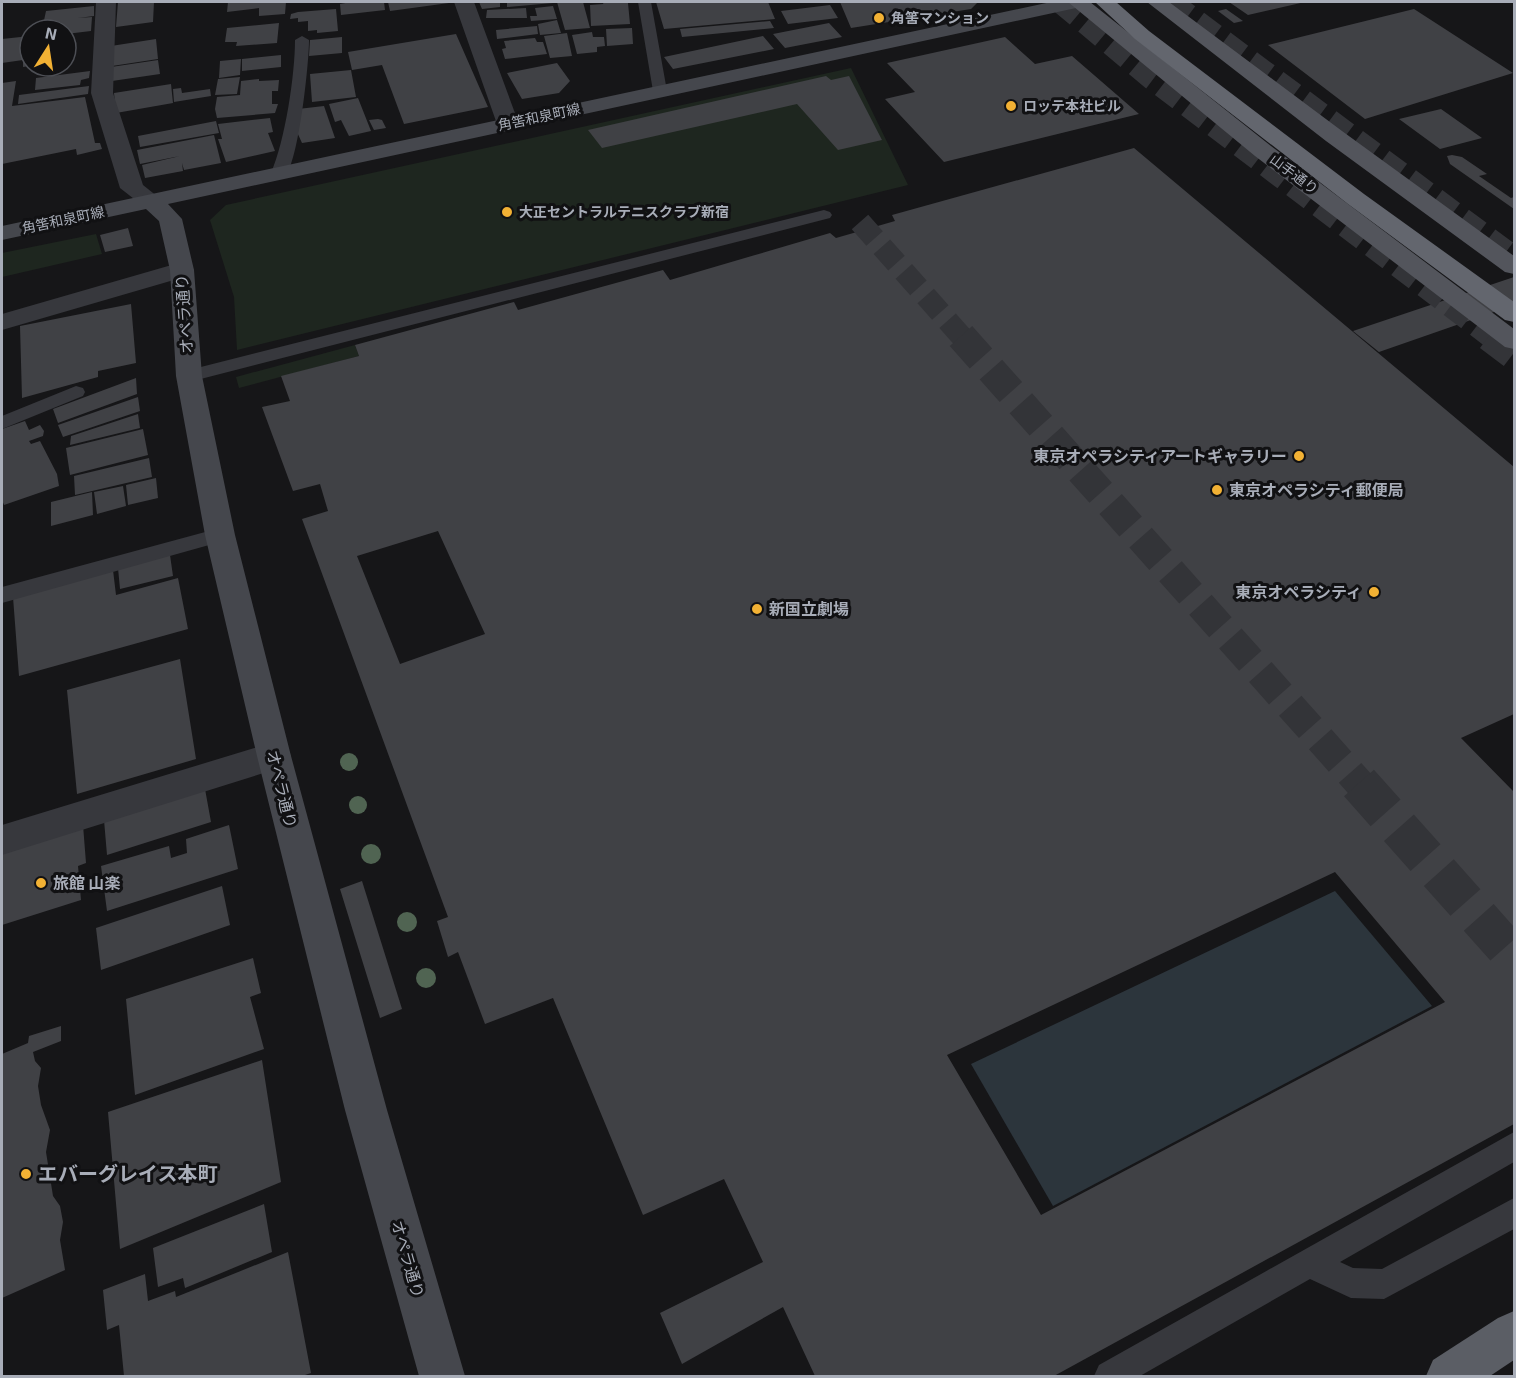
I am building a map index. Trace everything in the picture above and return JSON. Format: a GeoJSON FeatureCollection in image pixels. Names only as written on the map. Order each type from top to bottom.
{"type":"FeatureCollection","features":[{"type":"Feature","properties":{"kind":"highway"},"geometry":{"type":"LineString","coordinates":[[1105,2],[1142,35],[1356,200],[1515,314]]}},
{"type":"Feature","properties":{"kind":"highway"},"geometry":{"type":"LineString","coordinates":[[1124,2],[1159,32],[1515,292]]}},
{"type":"Feature","properties":{"kind":"highway"},"geometry":{"type":"LineString","coordinates":[[1449,1377],[1515,1334]]}},
{"type":"Feature","properties":{"kind":"main road","name":"角筈和泉町線"},"geometry":{"type":"LineString","coordinates":[[2,233],[1077,2]]}},
{"type":"Feature","properties":{"kind":"main road","name":"山手通り"},"geometry":{"type":"LineString","coordinates":[[1077,2],[1263,151],[1515,341]]}},
{"type":"Feature","properties":{"kind":"main road"},"geometry":{"type":"LineString","coordinates":[[1157,2],[1334,136],[1515,267]]}},
{"type":"Feature","properties":{"kind":"main road","name":"オペラ通り"},"geometry":{"type":"LineString","coordinates":[[151,201],[170,219],[182,270],[189,376],[220,534],[274,756],[366,1110],[442,1377]]}},
{"type":"Feature","properties":{"kind":"street"},"geometry":{"type":"LineString","coordinates":[[106,2],[102,93],[132,188],[151,201]]}},
{"type":"Feature","properties":{"kind":"street"},"geometry":{"type":"LineString","coordinates":[[464,2],[507,124]]}},
{"type":"Feature","properties":{"kind":"street"},"geometry":{"type":"LineString","coordinates":[[2,322],[182,270]]}},
{"type":"Feature","properties":{"kind":"street"},"geometry":{"type":"LineString","coordinates":[[2,840],[274,756]]}},
{"type":"Feature","properties":{"kind":"lane"},"geometry":{"type":"LineString","coordinates":[[644,2],[660,91]]}},
{"type":"Feature","properties":{"kind":"lane"},"geometry":{"type":"LineString","coordinates":[[279,174],[286,156],[302,58],[302,39]]}},
{"type":"Feature","properties":{"kind":"lane"},"geometry":{"type":"LineString","coordinates":[[189,376],[824,215]]}},
{"type":"Feature","properties":{"kind":"lane"},"geometry":{"type":"LineString","coordinates":[[2,423],[76,392]]}},
{"type":"Feature","properties":{"kind":"lane"},"geometry":{"type":"LineString","coordinates":[[2,595],[220,534]]}},
{"type":"Feature","properties":{"kind":"lane"},"geometry":{"type":"LineString","coordinates":[[1110,1377],[1515,1146]]}},
{"type":"Feature","properties":{"kind":"lane"},"geometry":{"type":"LineString","coordinates":[[1310,1263],[1351,1282],[1384,1284],[1515,1213]]}},
{"type":"Feature","properties":{"kind":"shaded area","name":"大正セントラルテニスクラブ新宿"},"geometry":{"type":"Polygon","coordinates":[[[851,68],[908,185],[237,350],[234,297],[210,220],[226,205],[851,68]]]}},
{"type":"Feature","properties":{"kind":"shaded area"},"geometry":{"type":"Polygon","coordinates":[[[96,234],[102,254],[2,277],[2,253],[96,234]]]}},
{"type":"Feature","properties":{"kind":"shaded area"},"geometry":{"type":"Polygon","coordinates":[[[355,345],[359,356],[239,388],[236,377],[355,345]]]}},
{"type":"Feature","properties":{"kind":"shaded area"},"geometry":{"type":"Polygon","coordinates":[[[1335,891],[1432,1006],[1053,1206],[971,1064],[1335,891]]]}},
{"type":"Feature","properties":{"kind":"building"},"geometry":{"type":"Polygon","coordinates":[[[118,2],[154,2],[153,22],[116,27],[118,2]]]}},
{"type":"Feature","properties":{"kind":"building"},"geometry":{"type":"Polygon","coordinates":[[[228,2],[286,2],[285,14],[259,16],[259,8],[227,12],[228,2]]]}},
{"type":"Feature","properties":{"kind":"building"},"geometry":{"type":"Polygon","coordinates":[[[384,2],[385,10],[341,15],[340,4],[384,2]]]}},
{"type":"Feature","properties":{"kind":"building"},"geometry":{"type":"Polygon","coordinates":[[[388,2],[449,2],[449,3],[390,11],[388,2]]]}},
{"type":"Feature","properties":{"kind":"building"},"geometry":{"type":"Polygon","coordinates":[[[479,2],[500,2],[500,7],[482,9],[479,2]]]}},
{"type":"Feature","properties":{"kind":"building"},"geometry":{"type":"Polygon","coordinates":[[[507,2],[553,2],[553,3],[507,7],[507,2]]]}},
{"type":"Feature","properties":{"kind":"building"},"geometry":{"type":"Polygon","coordinates":[[[557,2],[583,2],[590,28],[565,30],[557,2]]]}},
{"type":"Feature","properties":{"kind":"building"},"geometry":{"type":"Polygon","coordinates":[[[604,2],[628,3],[630,24],[591,26],[590,5],[604,2]]]}},
{"type":"Feature","properties":{"kind":"building"},"geometry":{"type":"Polygon","coordinates":[[[656,2],[768,2],[775,19],[664,29],[656,2]]]}},
{"type":"Feature","properties":{"kind":"building","name":"角筈マンション"},"geometry":{"type":"Polygon","coordinates":[[[840,2],[978,2],[971,9],[851,28],[840,2]]]}},
{"type":"Feature","properties":{"kind":"building"},"geometry":{"type":"Polygon","coordinates":[[[1229,2],[1305,2],[1248,15],[1229,2]]]}},
{"type":"Feature","properties":{"kind":"building"},"geometry":{"type":"Polygon","coordinates":[[[830,5],[838,18],[788,24],[781,11],[830,5]]]}},
{"type":"Feature","properties":{"kind":"building"},"geometry":{"type":"Polygon","coordinates":[[[94,6],[94,16],[45,18],[46,11],[94,6]]]}},
{"type":"Feature","properties":{"kind":"building"},"geometry":{"type":"Polygon","coordinates":[[[553,6],[557,19],[531,21],[530,16],[537,16],[535,8],[553,6]]]}},
{"type":"Feature","properties":{"kind":"building"},"geometry":{"type":"Polygon","coordinates":[[[526,8],[527,18],[486,18],[487,10],[526,8]]]}},
{"type":"Feature","properties":{"kind":"building"},"geometry":{"type":"Polygon","coordinates":[[[336,9],[338,31],[317,33],[317,30],[308,31],[308,21],[298,22],[298,18],[290,19],[291,14],[298,12],[336,9]]]}},
{"type":"Feature","properties":{"kind":"building"},"geometry":{"type":"Polygon","coordinates":[[[1226,9],[1243,21],[1234,23],[1218,11],[1226,9]]]}},
{"type":"Feature","properties":{"kind":"building"},"geometry":{"type":"Polygon","coordinates":[[[1414,9],[1513,73],[1365,119],[1268,45],[1414,9]]]}},
{"type":"Feature","properties":{"kind":"building"},"geometry":{"type":"Polygon","coordinates":[[[92,17],[91,31],[78,33],[78,18],[92,17]]]}},
{"type":"Feature","properties":{"kind":"building"},"geometry":{"type":"Polygon","coordinates":[[[557,20],[561,33],[540,35],[538,24],[557,20]]]}},
{"type":"Feature","properties":{"kind":"building"},"geometry":{"type":"Polygon","coordinates":[[[770,21],[774,28],[682,37],[680,29],[770,21]]]}},
{"type":"Feature","properties":{"kind":"building"},"geometry":{"type":"Polygon","coordinates":[[[279,23],[277,43],[236,46],[237,42],[225,42],[227,28],[279,23]]]}},
{"type":"Feature","properties":{"kind":"building"},"geometry":{"type":"Polygon","coordinates":[[[829,23],[842,37],[785,48],[773,34],[829,23]]]}},
{"type":"Feature","properties":{"kind":"building"},"geometry":{"type":"Polygon","coordinates":[[[537,26],[538,34],[497,39],[496,30],[537,26]]]}},
{"type":"Feature","properties":{"kind":"building"},"geometry":{"type":"Polygon","coordinates":[[[632,28],[633,44],[607,46],[606,29],[632,28]]]}},
{"type":"Feature","properties":{"kind":"building"},"geometry":{"type":"Polygon","coordinates":[[[592,32],[593,37],[604,37],[605,46],[597,47],[597,52],[577,54],[572,35],[592,32]]]}},
{"type":"Feature","properties":{"kind":"building"},"geometry":{"type":"Polygon","coordinates":[[[567,33],[572,56],[550,58],[544,36],[567,33]]]}},
{"type":"Feature","properties":{"kind":"building"},"geometry":{"type":"Polygon","coordinates":[[[456,34],[488,107],[404,124],[382,65],[352,70],[348,52],[456,34]]]}},
{"type":"Feature","properties":{"kind":"building"},"geometry":{"type":"Polygon","coordinates":[[[763,36],[774,49],[673,69],[664,57],[763,36]]]}},
{"type":"Feature","properties":{"kind":"building"},"geometry":{"type":"Polygon","coordinates":[[[18,37],[18,61],[2,63],[2,39],[18,37]]]}},
{"type":"Feature","properties":{"kind":"building"},"geometry":{"type":"Polygon","coordinates":[[[342,37],[342,53],[309,56],[310,40],[342,37]]]}},
{"type":"Feature","properties":{"kind":"building","name":"ロッテ本社ビル"},"geometry":{"type":"Polygon","coordinates":[[[1005,37],[1035,64],[1072,56],[1139,114],[944,162],[885,99],[915,92],[887,63],[1005,37]]]}},
{"type":"Feature","properties":{"kind":"building"},"geometry":{"type":"Polygon","coordinates":[[[535,38],[537,42],[543,42],[547,54],[505,59],[502,49],[506,48],[504,41],[535,38]]]}},
{"type":"Feature","properties":{"kind":"building"},"geometry":{"type":"Polygon","coordinates":[[[156,39],[158,59],[112,66],[111,46],[156,39]]]}},
{"type":"Feature","properties":{"kind":"building"},"geometry":{"type":"Polygon","coordinates":[[[281,55],[281,67],[242,71],[242,59],[281,55]]]}},
{"type":"Feature","properties":{"kind":"building"},"geometry":{"type":"Polygon","coordinates":[[[241,59],[240,75],[219,78],[220,61],[241,59]]]}},
{"type":"Feature","properties":{"kind":"building"},"geometry":{"type":"Polygon","coordinates":[[[158,60],[160,74],[112,81],[111,67],[158,60]]]}},
{"type":"Feature","properties":{"kind":"building"},"geometry":{"type":"Polygon","coordinates":[[[557,63],[570,81],[559,93],[522,99],[507,73],[557,63]]]}},
{"type":"Feature","properties":{"kind":"building"},"geometry":{"type":"Polygon","coordinates":[[[351,70],[356,97],[312,102],[310,74],[351,70]]]}},
{"type":"Feature","properties":{"kind":"building"},"geometry":{"type":"Polygon","coordinates":[[[90,71],[89,78],[81,80],[80,85],[35,90],[36,78],[78,78],[78,73],[90,71]]]}},
{"type":"Feature","properties":{"kind":"building"},"geometry":{"type":"Polygon","coordinates":[[[826,76],[831,80],[849,76],[882,140],[838,150],[797,104],[602,148],[588,130],[826,76]]]}},
{"type":"Feature","properties":{"kind":"building"},"geometry":{"type":"Polygon","coordinates":[[[240,77],[237,94],[215,95],[218,79],[240,77]]]}},
{"type":"Feature","properties":{"kind":"building"},"geometry":{"type":"Polygon","coordinates":[[[259,79],[259,81],[279,80],[278,91],[272,91],[272,104],[278,104],[275,113],[217,118],[215,109],[217,97],[240,95],[241,81],[259,79]]]}},
{"type":"Feature","properties":{"kind":"building"},"geometry":{"type":"Polygon","coordinates":[[[16,81],[12,106],[85,97],[95,143],[100,143],[102,149],[77,155],[76,149],[2,164],[2,83],[16,81]]]}},
{"type":"Feature","properties":{"kind":"building"},"geometry":{"type":"Polygon","coordinates":[[[171,84],[173,103],[116,113],[114,93],[171,84]]]}},
{"type":"Feature","properties":{"kind":"building"},"geometry":{"type":"Polygon","coordinates":[[[89,86],[88,94],[18,104],[19,95],[89,86]]]}},
{"type":"Feature","properties":{"kind":"building"},"geometry":{"type":"Polygon","coordinates":[[[181,88],[182,93],[210,89],[211,96],[174,102],[173,89],[181,88]]]}},
{"type":"Feature","properties":{"kind":"building"},"geometry":{"type":"Polygon","coordinates":[[[358,98],[371,131],[349,136],[341,120],[335,122],[329,104],[358,98]]]}},
{"type":"Feature","properties":{"kind":"building"},"geometry":{"type":"Polygon","coordinates":[[[324,106],[335,138],[302,143],[297,132],[298,109],[324,106]]]}},
{"type":"Feature","properties":{"kind":"building"},"geometry":{"type":"Polygon","coordinates":[[[1441,109],[1482,138],[1440,149],[1399,119],[1441,109]]]}},
{"type":"Feature","properties":{"kind":"building"},"geometry":{"type":"Polygon","coordinates":[[[270,118],[273,132],[268,133],[275,151],[226,162],[218,139],[222,139],[218,124],[270,118]]]}},
{"type":"Feature","properties":{"kind":"building"},"geometry":{"type":"Polygon","coordinates":[[[369,120],[382,120],[386,128],[374,130],[369,120]]]}},
{"type":"Feature","properties":{"kind":"building"},"geometry":{"type":"Polygon","coordinates":[[[216,121],[219,133],[140,147],[138,136],[216,121]]]}},
{"type":"Feature","properties":{"kind":"building"},"geometry":{"type":"Polygon","coordinates":[[[214,135],[221,163],[184,170],[182,163],[183,171],[145,178],[142,165],[180,156],[140,164],[137,150],[214,135]]]}},
{"type":"Feature","properties":{"kind":"building","name":"新国立劇場"},"geometry":{"type":"Polygon","coordinates":[[[1134,148],[1514,467],[1514,714],[1461,738],[1514,792],[1514,1124],[1054,1376],[815,1376],[783,1307],[682,1364],[660,1313],[763,1262],[724,1179],[643,1215],[553,998],[485,1024],[458,952],[448,957],[437,921],[448,917],[302,519],[328,511],[320,484],[293,491],[262,407],[290,401],[281,376],[359,356],[355,345],[514,302],[518,310],[663,270],[670,280],[830,233],[836,238],[895,221],[892,215],[1134,148]],[[438,531],[357,556],[400,664],[485,634],[438,531]],[[1335,872],[947,1055],[1041,1215],[1445,1002],[1335,872]]]}},
{"type":"Feature","properties":{"kind":"building"},"geometry":{"type":"Polygon","coordinates":[[[1447,156],[1462,157],[1487,174],[1479,176],[1511,198],[1514,197],[1514,209],[1450,164],[1447,156]]]}},
{"type":"Feature","properties":{"kind":"building"},"geometry":{"type":"Polygon","coordinates":[[[128,228],[133,246],[105,252],[100,235],[128,228]]]}},
{"type":"Feature","properties":{"kind":"building"},"geometry":{"type":"Polygon","coordinates":[[[1514,277],[1514,305],[1379,352],[1353,331],[1514,277]]]}},
{"type":"Feature","properties":{"kind":"building"},"geometry":{"type":"Polygon","coordinates":[[[131,304],[136,363],[98,371],[98,377],[22,398],[20,326],[131,304]]]}},
{"type":"Feature","properties":{"kind":"building"},"geometry":{"type":"Polygon","coordinates":[[[136,378],[137,394],[58,423],[53,409],[136,378]]]}},
{"type":"Feature","properties":{"kind":"building"},"geometry":{"type":"Polygon","coordinates":[[[138,397],[140,411],[63,437],[58,425],[138,397]]]}},
{"type":"Feature","properties":{"kind":"building"},"geometry":{"type":"Polygon","coordinates":[[[138,414],[140,428],[70,445],[71,436],[138,414]]]}},
{"type":"Feature","properties":{"kind":"building"},"geometry":{"type":"Polygon","coordinates":[[[25,421],[29,430],[40,425],[44,431],[43,436],[29,441],[31,444],[40,441],[57,474],[59,486],[4,505],[2,500],[2,429],[25,421]]]}},
{"type":"Feature","properties":{"kind":"building"},"geometry":{"type":"Polygon","coordinates":[[[143,429],[148,455],[70,475],[66,448],[143,429]]]}},
{"type":"Feature","properties":{"kind":"building"},"geometry":{"type":"Polygon","coordinates":[[[149,458],[152,477],[75,495],[74,476],[149,458]]]}},
{"type":"Feature","properties":{"kind":"building"},"geometry":{"type":"Polygon","coordinates":[[[156,478],[158,498],[128,505],[126,485],[156,478]]]}},
{"type":"Feature","properties":{"kind":"building"},"geometry":{"type":"Polygon","coordinates":[[[123,486],[126,506],[97,514],[94,492],[123,486]]]}},
{"type":"Feature","properties":{"kind":"building"},"geometry":{"type":"Polygon","coordinates":[[[92,492],[93,515],[51,526],[51,502],[92,492]]]}},
{"type":"Feature","properties":{"kind":"building"},"geometry":{"type":"Polygon","coordinates":[[[170,555],[173,576],[120,589],[118,568],[170,555]]]}},
{"type":"Feature","properties":{"kind":"building"},"geometry":{"type":"Polygon","coordinates":[[[113,570],[116,595],[178,578],[188,629],[19,676],[13,597],[113,570]]]}},
{"type":"Feature","properties":{"kind":"building"},"geometry":{"type":"Polygon","coordinates":[[[180,659],[196,759],[77,794],[67,690],[180,659]]]}},
{"type":"Feature","properties":{"kind":"building"},"geometry":{"type":"Polygon","coordinates":[[[205,789],[211,822],[107,855],[104,820],[205,789]]]}},
{"type":"Feature","properties":{"kind":"building","name":"旅館 山楽"},"geometry":{"type":"Polygon","coordinates":[[[83,825],[86,863],[78,866],[81,900],[2,925],[2,848],[83,825]]]}},
{"type":"Feature","properties":{"kind":"building"},"geometry":{"type":"Polygon","coordinates":[[[229,825],[238,869],[107,911],[101,866],[169,846],[171,858],[187,853],[186,839],[229,825]]]}},
{"type":"Feature","properties":{"kind":"building"},"geometry":{"type":"Polygon","coordinates":[[[362,881],[402,1009],[380,1018],[340,889],[362,881]]]}},
{"type":"Feature","properties":{"kind":"building"},"geometry":{"type":"Polygon","coordinates":[[[222,886],[230,925],[101,970],[96,928],[222,886]]]}},
{"type":"Feature","properties":{"kind":"building"},"geometry":{"type":"Polygon","coordinates":[[[253,958],[261,993],[250,997],[264,1049],[135,1095],[126,999],[253,958]]]}},
{"type":"Feature","properties":{"kind":"building","name":"エバーグレイス本町"},"geometry":{"type":"Polygon","coordinates":[[[61,1026],[61,1041],[33,1052],[35,1061],[41,1068],[38,1086],[41,1105],[50,1130],[46,1152],[53,1196],[60,1206],[63,1222],[60,1240],[65,1270],[2,1298],[2,1054],[28,1043],[29,1036],[61,1026]]]}},
{"type":"Feature","properties":{"kind":"building"},"geometry":{"type":"Polygon","coordinates":[[[262,1060],[281,1182],[120,1249],[108,1112],[262,1060]]]}},
{"type":"Feature","properties":{"kind":"building"},"geometry":{"type":"Polygon","coordinates":[[[264,1204],[272,1252],[185,1288],[183,1278],[158,1287],[153,1248],[264,1204]]]}},
{"type":"Feature","properties":{"kind":"building"},"geometry":{"type":"Polygon","coordinates":[[[288,1252],[311,1373],[302,1376],[124,1376],[119,1325],[107,1330],[103,1290],[145,1274],[148,1301],[175,1291],[176,1297],[288,1252]]]}},
{"type":"Feature","properties":{"kind":"tunnel"},"geometry":{"type":"LineString","coordinates":[[1060,2],[1152,79],[1491,337]]}},
{"type":"Feature","properties":{"kind":"tunnel"},"geometry":{"type":"LineString","coordinates":[[1171,2],[1514,257]]}},
{"type":"Feature","properties":{"kind":"tunnel"},"geometry":{"type":"LineString","coordinates":[[860,222],[962,337]]}},
{"type":"Feature","properties":{"kind":"tunnel"},"geometry":{"type":"LineString","coordinates":[[961,336],[1360,784]]}},
{"type":"Feature","properties":{"kind":"tunnel"},"geometry":{"type":"LineString","coordinates":[[1489,336],[1514,355]]}},
{"type":"Feature","properties":{"kind":"tunnel"},"geometry":{"type":"LineString","coordinates":[[1359,783],[1514,957]]}},
{"type":"Feature","properties":{"kind":"place","name":"角筈マンション"},"geometry":{"type":"Point","coordinates":[879,18]}},
{"type":"Feature","properties":{"kind":"place","name":"ロッテ本社ビル"},"geometry":{"type":"Point","coordinates":[1011,106]}},
{"type":"Feature","properties":{"kind":"place","name":"大正セントラルテニスクラブ新宿"},"geometry":{"type":"Point","coordinates":[507,212]}},
{"type":"Feature","properties":{"kind":"place","name":"東京オペラシティアートギャラリー"},"geometry":{"type":"Point","coordinates":[1299,456]}},
{"type":"Feature","properties":{"kind":"place","name":"東京オペラシティ郵便局"},"geometry":{"type":"Point","coordinates":[1217,490]}},
{"type":"Feature","properties":{"kind":"place","name":"東京オペラシティ"},"geometry":{"type":"Point","coordinates":[1374,592]}},
{"type":"Feature","properties":{"kind":"place","name":"新国立劇場"},"geometry":{"type":"Point","coordinates":[757,609]}},
{"type":"Feature","properties":{"kind":"place","name":"旅館 山楽"},"geometry":{"type":"Point","coordinates":[41,883]}},
{"type":"Feature","properties":{"kind":"place","name":"エバーグレイス本町"},"geometry":{"type":"Point","coordinates":[26,1174]}}]}
